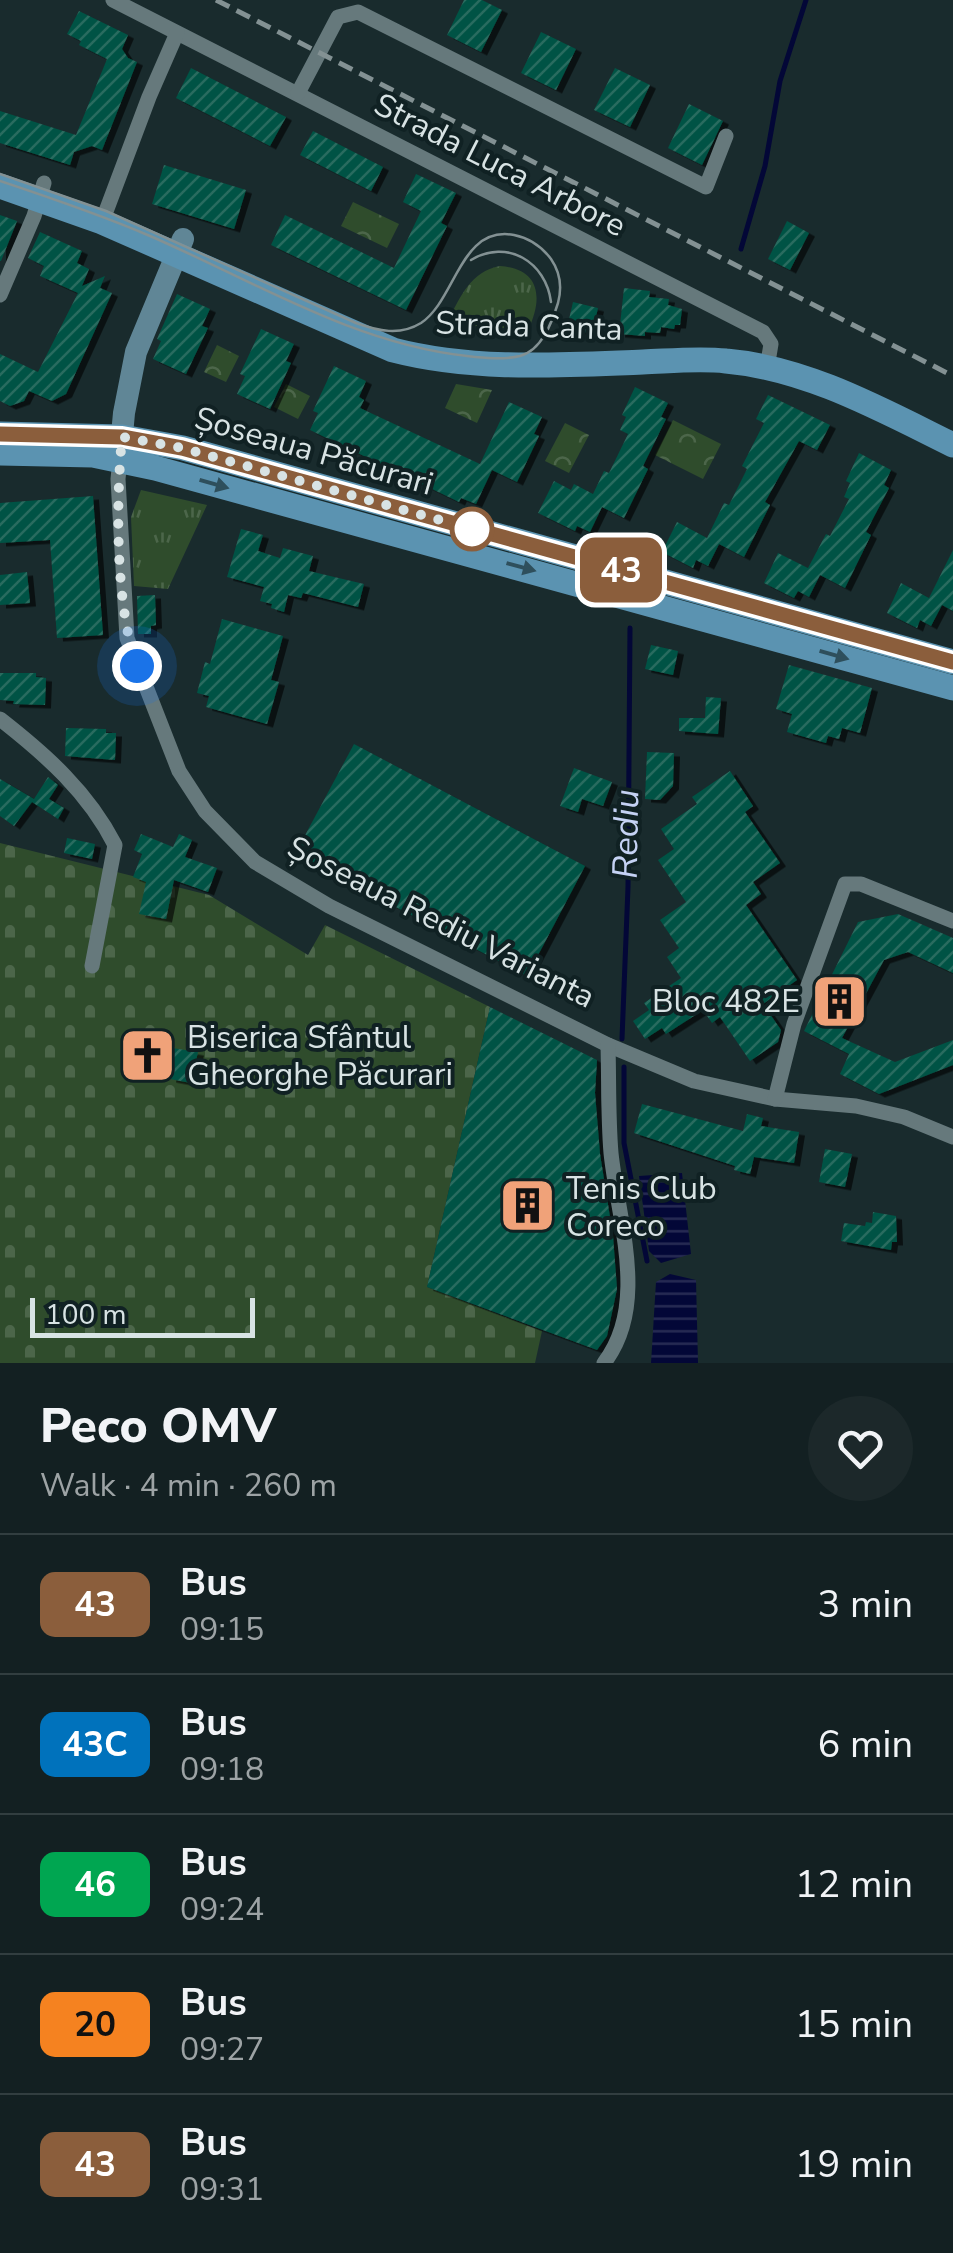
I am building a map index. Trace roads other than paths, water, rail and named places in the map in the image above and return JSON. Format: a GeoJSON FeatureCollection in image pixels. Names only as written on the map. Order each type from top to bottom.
{"type":"FeatureCollection","features":[{"type":"Feature","properties":{"kind":"main road","name":"Strada Canta"},"geometry":{"type":"LineString","coordinates":[[0,169],[41,191],[179,246],[374,342],[412,354],[515,364],[768,359],[851,378],[953,428]]}},
{"type":"Feature","properties":{"kind":"main road","name":"Strada Canta"},"geometry":{"type":"LineString","coordinates":[[0,186],[41,191]]}},
{"type":"Feature","properties":{"kind":"main road","name":"Strada Canta"},"geometry":{"type":"LineString","coordinates":[[768,359],[953,445]]}},
{"type":"Feature","properties":{"kind":"main road","name":"Șoseaua Păcurari"},"geometry":{"type":"LineString","coordinates":[[0,434],[121,448],[953,688]]}},
{"type":"Feature","properties":{"kind":"main road","name":"Șoseaua Păcurari"},"geometry":{"type":"LineString","coordinates":[[0,453],[182,448],[953,662]]}},
{"type":"Feature","properties":{"kind":"street","name":"Strada Luca Arbore"},"geometry":{"type":"LineString","coordinates":[[114,0],[734,316],[762,332],[771,344],[768,359]]}},
{"type":"Feature","properties":{"kind":"street"},"geometry":{"type":"LineString","coordinates":[[298,93],[338,17],[358,12],[706,187],[726,136]]}},
{"type":"Feature","properties":{"kind":"street"},"geometry":{"type":"LineString","coordinates":[[105,214],[177,33]]}},
{"type":"Feature","properties":{"kind":"street"},"geometry":{"type":"LineString","coordinates":[[0,296],[41,191]]}},
{"type":"Feature","properties":{"kind":"street","name":"Șoseaua Rediu Varianta"},"geometry":{"type":"LineString","coordinates":[[179,246],[136,352],[118,480],[127,638],[179,771],[205,811],[255,862],[328,906],[608,1045],[694,1081],[776,1099],[856,1106],[904,1117],[953,1137]]}},
{"type":"Feature","properties":{"kind":"street"},"geometry":{"type":"LineString","coordinates":[[0,719],[39,749],[82,792],[115,845],[92,966]]}},
{"type":"Feature","properties":{"kind":"street"},"geometry":{"type":"LineString","coordinates":[[776,1099],[794,1024],[845,884],[861,884],[953,920]]}},
{"type":"Feature","properties":{"kind":"street"},"geometry":{"type":"LineString","coordinates":[[590,1363],[603,1363],[619,1342],[626,1318],[627,1286],[611,1152],[608,1045]]}},
{"type":"Feature","properties":{"kind":"waterway","name":"Rediu"},"geometry":{"type":"LineString","coordinates":[[741,249],[765,166],[780,81],[806,0]]}},
{"type":"Feature","properties":{"kind":"waterway","name":"Rediu"},"geometry":{"type":"LineString","coordinates":[[622,1039],[628,887],[630,628]]}},
{"type":"Feature","properties":{"kind":"waterway","name":"Rediu"},"geometry":{"type":"LineString","coordinates":[[624,1067],[624,1143],[647,1261]]}},
{"type":"Feature","properties":{"kind":"tram line"},"geometry":{"type":"LineString","coordinates":[[0,174],[106,211],[372,328],[397,331],[421,323],[443,298],[470,252],[496,235],[520,236],[544,251],[556,269],[559,297],[545,334],[528,353],[487,358],[425,349],[344,324],[132,228],[0,181]]}},
{"type":"Feature","properties":{"kind":"tram line"},"geometry":{"type":"LineString","coordinates":[[471,260],[498,252],[523,258],[541,275],[551,302]]}},
{"type":"Feature","properties":{"kind":"railway"},"geometry":{"type":"LineString","coordinates":[[216,0],[953,376]]}},
{"type":"Feature","properties":{"kind":"place","name":"Bloc 482E"},"geometry":{"type":"Point","coordinates":[839,1001]}},
{"type":"Feature","properties":{"kind":"place","name":"Biserica Sfântul Gheorghe Păcurari"},"geometry":{"type":"Point","coordinates":[148,1055]}},
{"type":"Feature","properties":{"kind":"place","name":"Tenis Club Coreco"},"geometry":{"type":"Point","coordinates":[527,1206]}}]}
